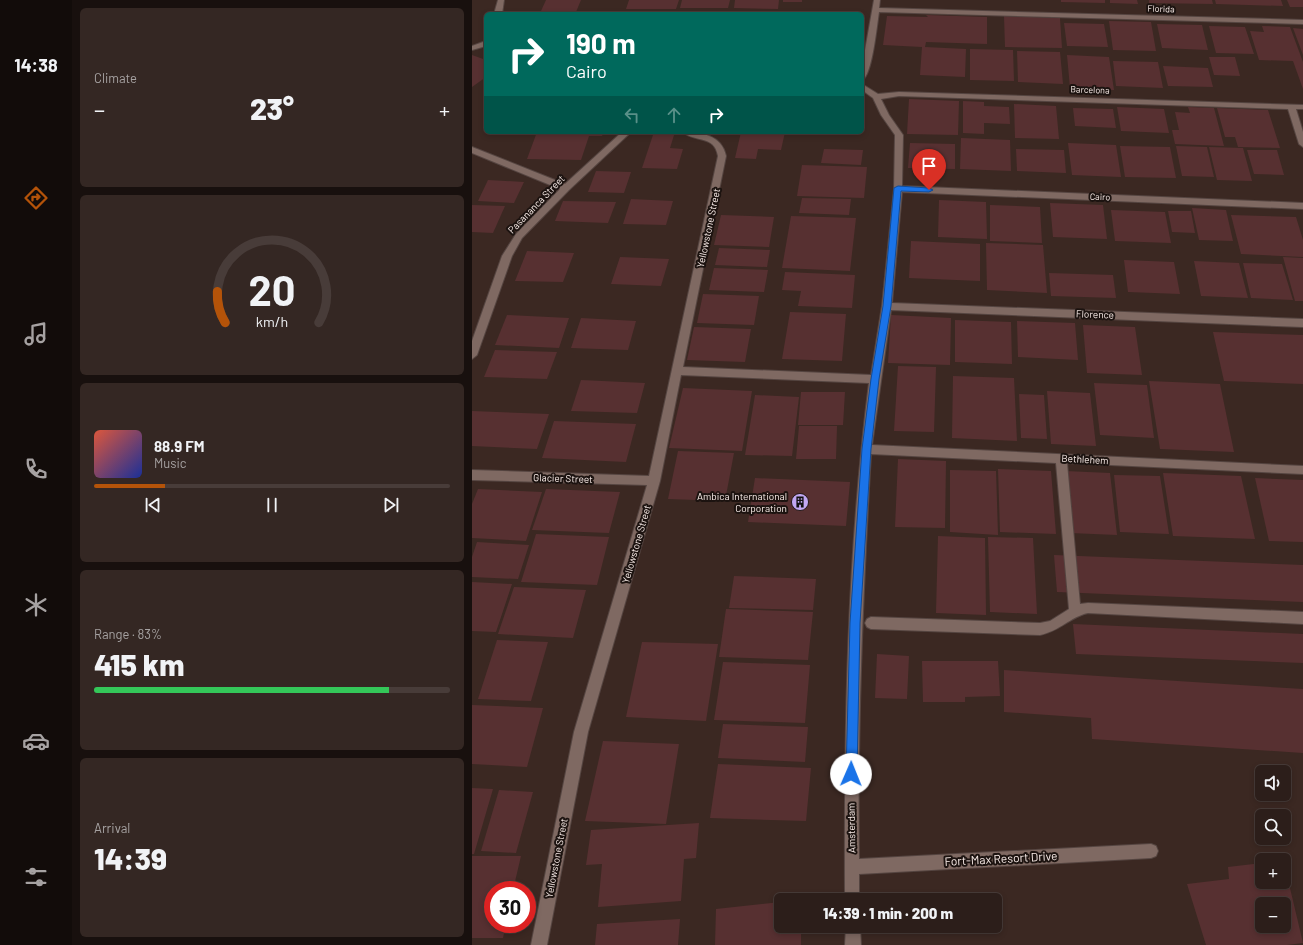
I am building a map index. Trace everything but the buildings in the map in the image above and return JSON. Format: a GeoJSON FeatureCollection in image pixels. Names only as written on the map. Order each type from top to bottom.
{"type":"FeatureCollection","features":[{"type":"Feature","properties":{"kind":"street"},"geometry":{"type":"LineString","coordinates":[[498,12],[501,0]]}},
{"type":"Feature","properties":{"kind":"street"},"geometry":{"type":"LineString","coordinates":[[864,72],[867,64],[877,0]]}},
{"type":"Feature","properties":{"kind":"street","name":"Florida"},"geometry":{"type":"LineString","coordinates":[[876,10],[1303,22]]}},
{"type":"Feature","properties":{"kind":"street"},"geometry":{"type":"LineString","coordinates":[[472,48],[484,45]]}},
{"type":"Feature","properties":{"kind":"street","name":"Amsterdam"},"geometry":{"type":"LineString","coordinates":[[852,893],[850,803],[855,623],[866,449],[875,379],[887,306],[898,188],[899,135],[885,115],[876,97],[864,88]]}},
{"type":"Feature","properties":{"kind":"street","name":"Barcelona"},"geometry":{"type":"LineString","coordinates":[[876,97],[900,94],[1303,107]]}},
{"type":"Feature","properties":{"kind":"street"},"geometry":{"type":"LineString","coordinates":[[1291,107],[1303,144]]}},
{"type":"Feature","properties":{"kind":"street","name":"Pasananca Street"},"geometry":{"type":"LineString","coordinates":[[472,355],[476,332],[512,246],[519,236],[566,188],[625,134]]}},
{"type":"Feature","properties":{"kind":"street","name":"Yellowstone Street"},"geometry":{"type":"LineString","coordinates":[[539,945],[582,732],[654,481],[722,156],[722,148],[717,142],[693,134]]}},
{"type":"Feature","properties":{"kind":"street"},"geometry":{"type":"LineString","coordinates":[[472,150],[566,188]]}},
{"type":"Feature","properties":{"kind":"street","name":"Cairo"},"geometry":{"type":"LineString","coordinates":[[898,188],[1303,206]]}},
{"type":"Feature","properties":{"kind":"street","name":"Florence"},"geometry":{"type":"LineString","coordinates":[[887,306],[1303,323]]}},
{"type":"Feature","properties":{"kind":"street"},"geometry":{"type":"LineString","coordinates":[[678,371],[875,379]]}},
{"type":"Feature","properties":{"kind":"street","name":"Bethlehem"},"geometry":{"type":"LineString","coordinates":[[866,449],[1303,470]]}},
{"type":"Feature","properties":{"kind":"street"},"geometry":{"type":"LineString","coordinates":[[1061,458],[1075,611]]}},
{"type":"Feature","properties":{"kind":"street","name":"Glacier Street"},"geometry":{"type":"LineString","coordinates":[[472,475],[654,481]]}},
{"type":"Feature","properties":{"kind":"street"},"geometry":{"type":"LineString","coordinates":[[871,623],[1040,629],[1051,628],[1059,624],[1071,613],[1088,608],[1303,618]]}},
{"type":"Feature","properties":{"kind":"street","name":"Fort-Max Resort Drive"},"geometry":{"type":"LineString","coordinates":[[852,867],[1151,851]]}},
{"type":"Feature","properties":{"kind":"street"},"geometry":{"type":"LineString","coordinates":[[853,933],[853,945]]}},
{"type":"Feature","properties":{"kind":"place","name":"Ambica International Corporation"},"geometry":{"type":"Point","coordinates":[800,502]}},
{"type":"Feature","properties":{"kind":"route"},"geometry":{"type":"LineString","coordinates":[[851,774],[855,623],[866,449],[875,379],[887,306],[898,188],[929,190]]}}]}
